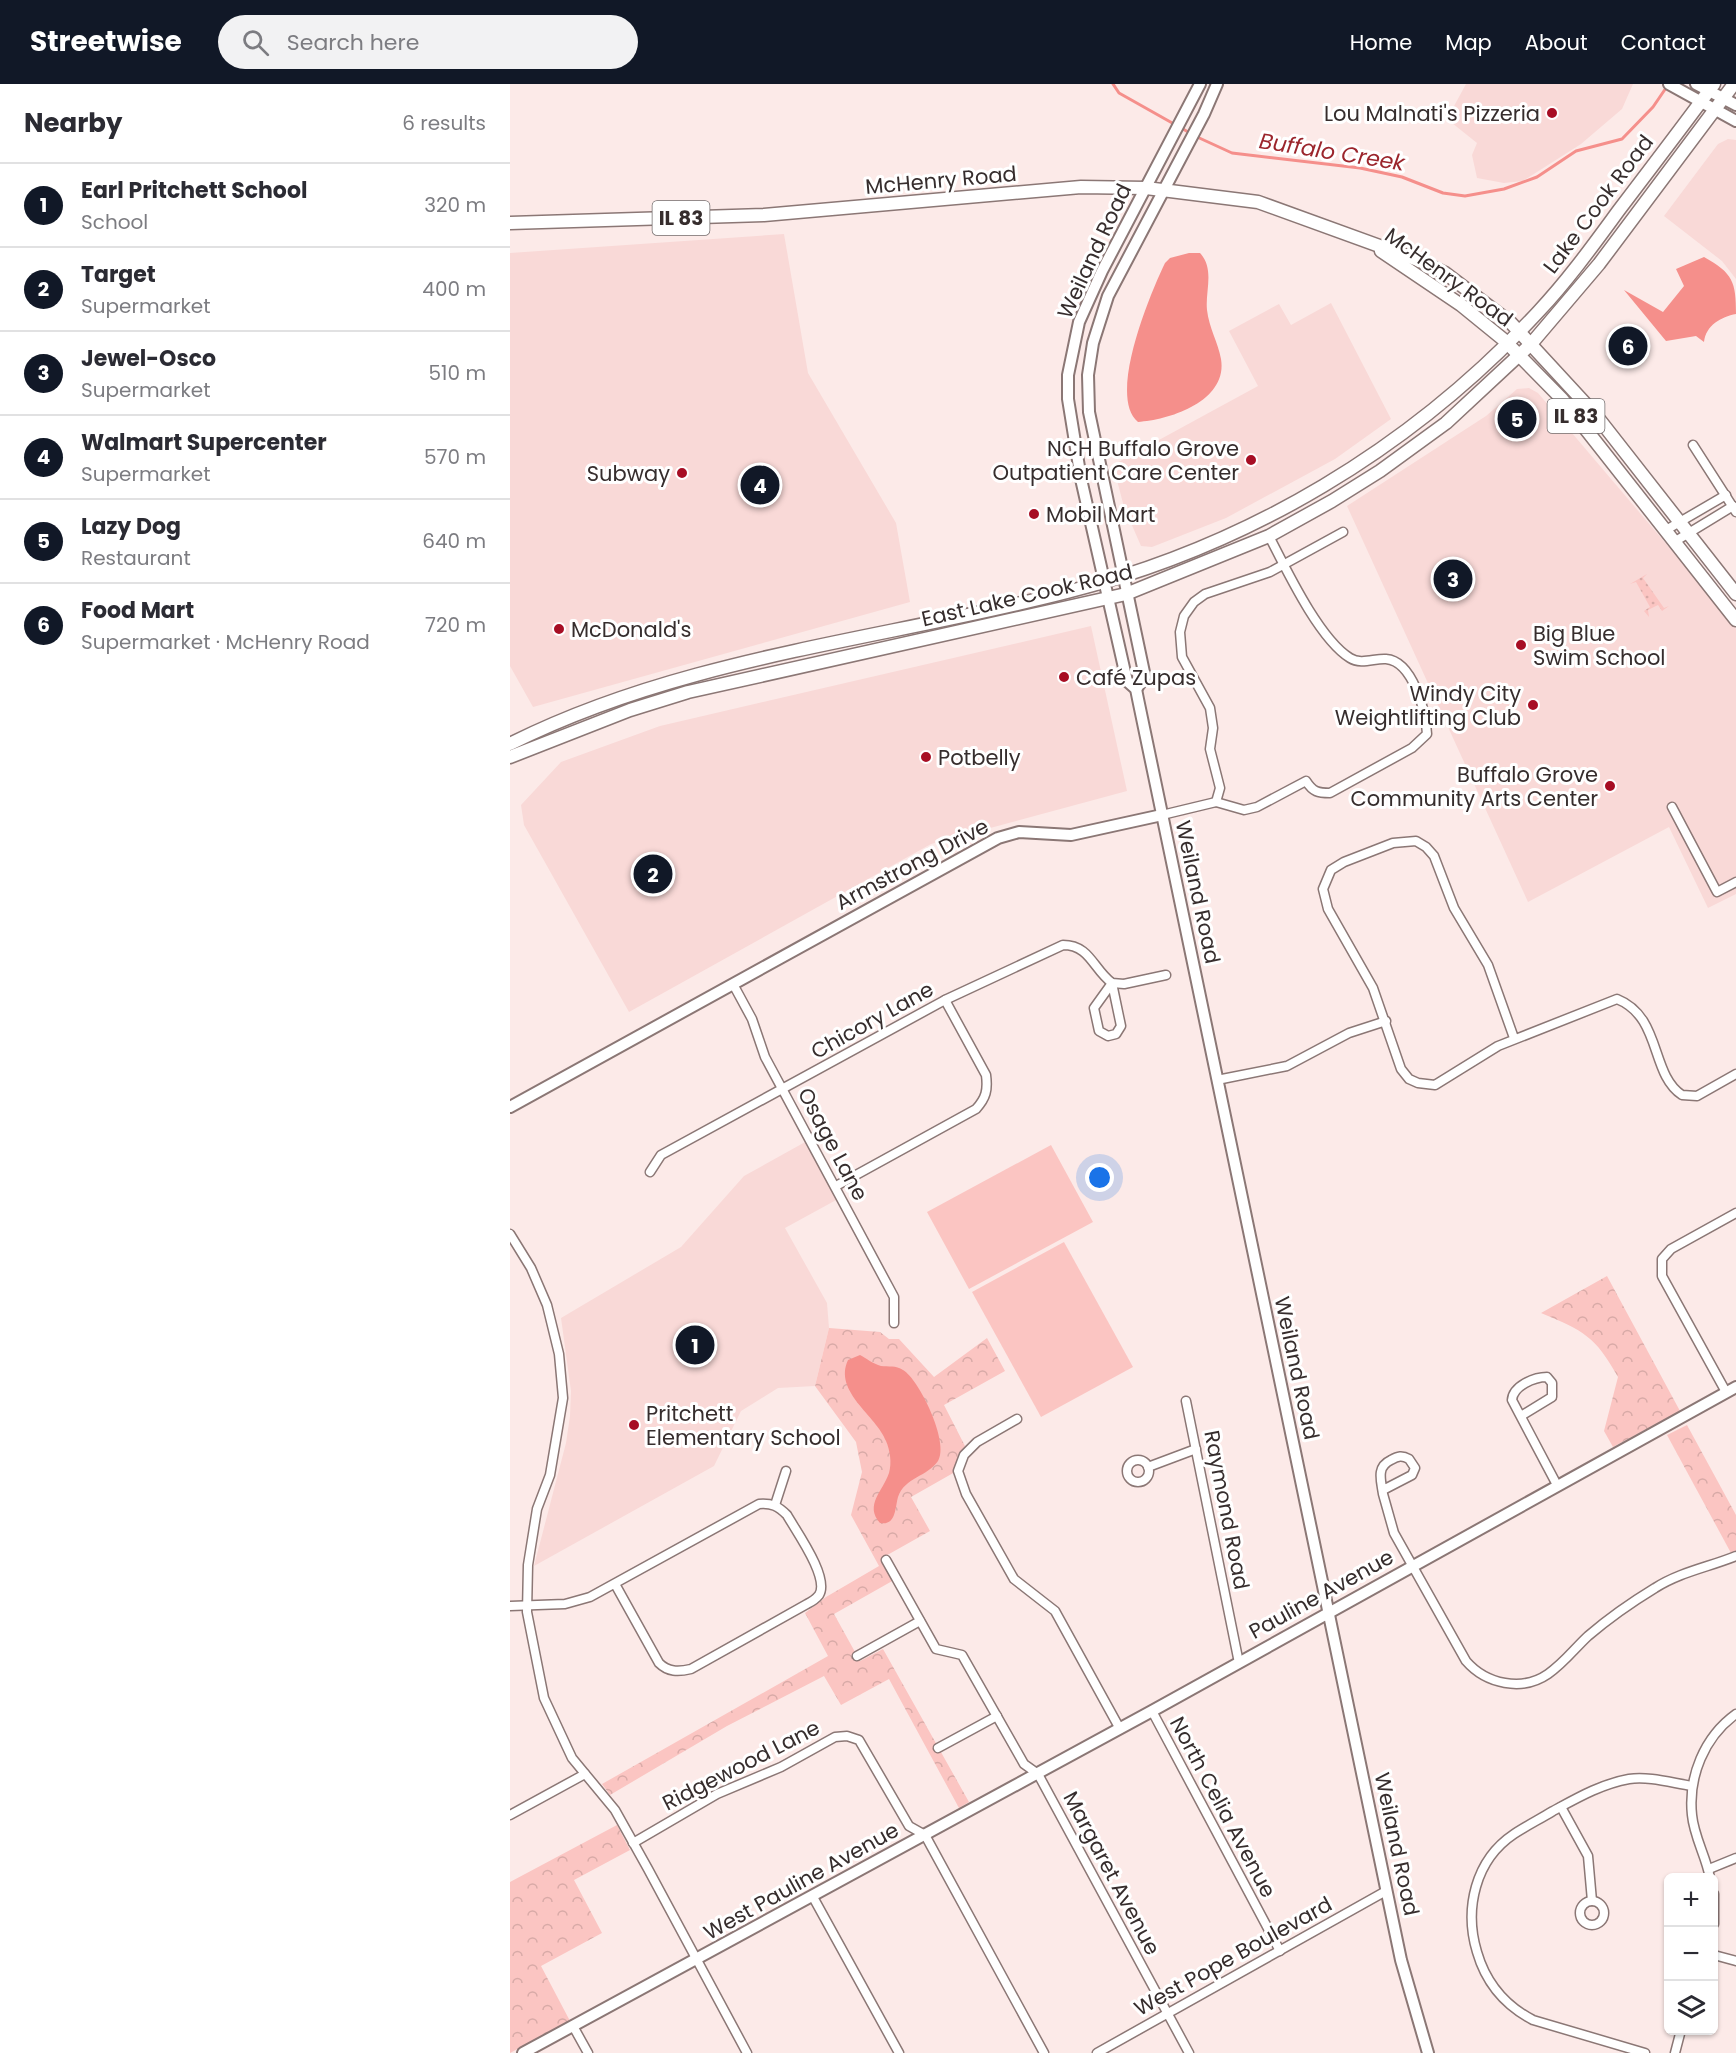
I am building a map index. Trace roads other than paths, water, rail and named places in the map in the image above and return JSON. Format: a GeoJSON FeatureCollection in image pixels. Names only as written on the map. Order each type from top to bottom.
{"type":"FeatureCollection","features":[{"type":"Feature","properties":{"kind":"main road","name":"Weiland Road"},"geometry":{"type":"LineString","coordinates":[[1200,84],[1080,322],[1068,375],[1068,399],[1081,479],[1103,582],[1127,681],[1136,689],[1401,1960],[1428,2053]]}},
{"type":"Feature","properties":{"kind":"main road","name":"Weiland Road"},"geometry":{"type":"LineString","coordinates":[[1136,689],[1144,677],[1089,412],[1088,375],[1093,343],[1108,296],[1175,171],[1217,84]]}},
{"type":"Feature","properties":{"kind":"main road"},"geometry":{"type":"LineString","coordinates":[[1696,84],[1736,105]]}},
{"type":"Feature","properties":{"kind":"main road","name":"Lake Cook Road"},"geometry":{"type":"LineString","coordinates":[[1531,344],[1599,264],[1734,84]]}},
{"type":"Feature","properties":{"kind":"main road"},"geometry":{"type":"LineString","coordinates":[[1672,86],[1708,92]]}},
{"type":"Feature","properties":{"kind":"main road"},"geometry":{"type":"LineString","coordinates":[[1708,92],[1714,109],[1736,121]]}},
{"type":"Feature","properties":{"kind":"main road","name":"Lake Cook Road"},"geometry":{"type":"LineString","coordinates":[[1508,344],[1577,266],[1708,92]]}},
{"type":"Feature","properties":{"kind":"main road","name":"McHenry Road"},"geometry":{"type":"LineString","coordinates":[[510,223],[765,215],[1081,187],[1146,188],[1258,202],[1418,260],[1445,273],[1519,332],[1595,414],[1736,594]]}},
{"type":"Feature","properties":{"kind":"main road","name":"McHenry Road"},"geometry":{"type":"LineString","coordinates":[[1367,242],[1461,305],[1508,344],[1562,399],[1736,620]]}},
{"type":"Feature","properties":{"kind":"main road","name":"East Lake Cook Road"},"geometry":{"type":"LineString","coordinates":[[510,744],[580,712],[682,678],[1068,592],[1123,575],[1250,526],[1320,490],[1406,433],[1508,344]]}},
{"type":"Feature","properties":{"kind":"main road","name":"East Lake Cook Road"},"geometry":{"type":"LineString","coordinates":[[510,757],[630,710],[688,692],[754,675],[1126,594],[1269,536],[1332,501],[1446,423],[1531,344]]}},
{"type":"Feature","properties":{"kind":"main road","name":"Armstrong Drive"},"geometry":{"type":"LineString","coordinates":[[511,1104],[998,838],[1018,832],[1071,835],[1162,815]]}},
{"type":"Feature","properties":{"kind":"main road","name":"Pauline Avenue"},"geometry":{"type":"LineString","coordinates":[[925,1836],[1731,1389]]}},
{"type":"Feature","properties":{"kind":"main road","name":"West Pauline Avenue"},"geometry":{"type":"LineString","coordinates":[[696,1960],[925,1836]]}},
{"type":"Feature","properties":{"kind":"main road"},"geometry":{"type":"LineString","coordinates":[[523,2053],[696,1960]]}},
{"type":"Feature","properties":{"kind":"street"},"geometry":{"type":"LineString","coordinates":[[1674,542],[1734,509],[1693,445]]}},
{"type":"Feature","properties":{"kind":"street"},"geometry":{"type":"LineString","coordinates":[[1666,530],[1726,495]]}},
{"type":"Feature","properties":{"kind":"street"},"geometry":{"type":"LineString","coordinates":[[1216,802],[1220,788],[1210,749],[1213,728],[1210,708],[1182,657],[1180,632],[1184,616],[1194,602],[1205,594],[1245,583],[1343,532]]}},
{"type":"Feature","properties":{"kind":"street","name":"Armstrong Drive"},"geometry":{"type":"LineString","coordinates":[[1162,815],[1216,802],[1244,810],[1257,807],[1306,781],[1318,793],[1330,793],[1412,748],[1427,734],[1426,717],[1410,675],[1400,664],[1387,659],[1364,661],[1350,659],[1319,627],[1269,536]]}},
{"type":"Feature","properties":{"kind":"street"},"geometry":{"type":"LineString","coordinates":[[1672,807],[1717,892],[1736,882]]}},
{"type":"Feature","properties":{"kind":"street"},"geometry":{"type":"LineString","coordinates":[[1514,1038],[1483,953],[1454,908],[1434,856],[1426,847],[1416,841],[1393,843],[1344,862],[1331,870],[1323,889],[1328,909],[1373,988],[1401,1069],[1409,1078],[1426,1086],[1446,1080],[1480,1056],[1514,1038],[1617,999],[1631,1004],[1642,1017],[1671,1084],[1682,1095],[1697,1096],[1736,1074]]}},
{"type":"Feature","properties":{"kind":"street","name":"Chicory Lane"},"geometry":{"type":"LineString","coordinates":[[650,1172],[661,1155],[945,1000],[1063,945],[1072,945],[1089,954],[1098,970],[1112,983],[1121,1026],[1116,1034],[1108,1036],[1098,1029],[1094,1008],[1112,983]]}},
{"type":"Feature","properties":{"kind":"street"},"geometry":{"type":"LineString","coordinates":[[1112,983],[1124,984],[1166,975]]}},
{"type":"Feature","properties":{"kind":"street","name":"Osage Lane"},"geometry":{"type":"LineString","coordinates":[[733,984],[752,1019],[765,1057],[894,1297],[894,1323]]}},
{"type":"Feature","properties":{"kind":"street"},"geometry":{"type":"LineString","coordinates":[[836,1186],[976,1108],[984,1100],[988,1088],[986,1075],[945,1000]]}},
{"type":"Feature","properties":{"kind":"street"},"geometry":{"type":"LineString","coordinates":[[1217,1080],[1287,1066],[1349,1033],[1386,1021]]}},
{"type":"Feature","properties":{"kind":"street"},"geometry":{"type":"LineString","coordinates":[[1731,1389],[1662,1276],[1662,1259],[1671,1249],[1736,1213]]}},
{"type":"Feature","properties":{"kind":"street"},"geometry":{"type":"LineString","coordinates":[[510,1234],[531,1268],[547,1305],[559,1354],[563,1398],[550,1475],[537,1509],[528,1565],[527,1605],[535,1661],[544,1698],[572,1758],[615,1810],[747,2053]]}},
{"type":"Feature","properties":{"kind":"street"},"geometry":{"type":"LineString","coordinates":[[1521,1416],[1552,1397],[1551,1383],[1547,1377],[1540,1377],[1518,1388],[1512,1400],[1557,1485]]}},
{"type":"Feature","properties":{"kind":"street","name":"Raymond Road"},"geometry":{"type":"LineString","coordinates":[[1186,1401],[1239,1663]]}},
{"type":"Feature","properties":{"kind":"street"},"geometry":{"type":"LineString","coordinates":[[1017,1419],[976,1442],[964,1455],[958,1471],[966,1494],[1014,1579],[1055,1611],[1120,1729]]}},
{"type":"Feature","properties":{"kind":"street"},"geometry":{"type":"LineString","coordinates":[[1148,1467],[1196,1449]]}},
{"type":"Feature","properties":{"kind":"street"},"geometry":{"type":"LineString","coordinates":[[1383,1490],[1412,1475],[1415,1468],[1409,1459],[1398,1456],[1385,1462],[1380,1472],[1383,1490],[1394,1533],[1467,1663],[1486,1678],[1500,1683],[1532,1682],[1546,1676],[1588,1636],[1621,1611],[1676,1576],[1736,1556]]}},
{"type":"Feature","properties":{"kind":"street"},"geometry":{"type":"LineString","coordinates":[[775,1505],[786,1471]]}},
{"type":"Feature","properties":{"kind":"street"},"geometry":{"type":"LineString","coordinates":[[510,1606],[576,1602],[615,1584],[759,1504],[775,1505],[787,1515],[820,1574],[821,1587],[818,1596],[691,1669],[672,1671],[659,1663],[615,1584]]}},
{"type":"Feature","properties":{"kind":"street","name":"Margaret Avenue"},"geometry":{"type":"LineString","coordinates":[[886,1560],[936,1649],[962,1655],[1024,1764],[1038,1774],[1189,2053]]}},
{"type":"Feature","properties":{"kind":"street"},"geometry":{"type":"LineString","coordinates":[[857,1656],[920,1621]]}},
{"type":"Feature","properties":{"kind":"street","name":"North Celia Avenue"},"geometry":{"type":"LineString","coordinates":[[1152,1711],[1280,1951]]}},
{"type":"Feature","properties":{"kind":"street"},"geometry":{"type":"LineString","coordinates":[[1736,1714],[1713,1737],[1702,1753],[1692,1786],[1692,1816],[1709,1873],[1736,1858]]}},
{"type":"Feature","properties":{"kind":"street"},"geometry":{"type":"LineString","coordinates":[[938,1748],[997,1716]]}},
{"type":"Feature","properties":{"kind":"street","name":"Ridgewood Lane"},"geometry":{"type":"LineString","coordinates":[[633,1843],[717,1794],[782,1767],[835,1737],[859,1740],[909,1826],[925,1836],[1044,2053]]}},
{"type":"Feature","properties":{"kind":"street"},"geometry":{"type":"LineString","coordinates":[[510,1815],[585,1774]]}},
{"type":"Feature","properties":{"kind":"street"},"geometry":{"type":"LineString","coordinates":[[1646,2053],[1533,2020],[1516,2011],[1501,1998],[1479,1960],[1472,1934],[1470,1912],[1473,1894],[1487,1862],[1498,1847],[1513,1835],[1593,1790],[1631,1779],[1692,1786]]}},
{"type":"Feature","properties":{"kind":"street"},"geometry":{"type":"LineString","coordinates":[[1561,1807],[1588,1856],[1592,1901]]}},
{"type":"Feature","properties":{"kind":"street","name":"West Pope Boulevard"},"geometry":{"type":"LineString","coordinates":[[1097,2053],[1386,1891]]}},
{"type":"Feature","properties":{"kind":"street"},"geometry":{"type":"LineString","coordinates":[[813,1897],[899,2053]]}},
{"type":"Feature","properties":{"kind":"street"},"geometry":{"type":"LineString","coordinates":[[1718,1956],[1736,1961]]}},
{"type":"Feature","properties":{"kind":"street"},"geometry":{"type":"LineString","coordinates":[[573,2026],[588,2053]]}},
{"type":"Feature","properties":{"kind":"street"},"geometry":{"type":"LineString","coordinates":[[1675,2053],[1681,2035]]}},
{"type":"Feature","properties":{"kind":"waterway","name":"Buffalo Creek"},"geometry":{"type":"LineString","coordinates":[[1113,84],[1119,93],[1190,133]]}},
{"type":"Feature","properties":{"kind":"waterway","name":"Buffalo Creek"},"geometry":{"type":"LineString","coordinates":[[1195,136],[1232,153],[1360,168],[1402,177],[1443,193],[1465,196],[1504,189],[1537,177],[1576,151],[1622,139],[1653,107],[1668,85]]}},
{"type":"Feature","properties":{"kind":"place","name":"Lou Malnati's Pizzeria"},"geometry":{"type":"Point","coordinates":[1552,113]}},
{"type":"Feature","properties":{"kind":"place","name":"Food Mart"},"geometry":{"type":"Point","coordinates":[1628,346]}},
{"type":"Feature","properties":{"kind":"place","name":"Lazy Dog"},"geometry":{"type":"Point","coordinates":[1517,419]}},
{"type":"Feature","properties":{"kind":"place","name":"NCH Buffalo Grove Outpatient Care Center"},"geometry":{"type":"Point","coordinates":[1251,460]}},
{"type":"Feature","properties":{"kind":"place","name":"Subway"},"geometry":{"type":"Point","coordinates":[682,473]}},
{"type":"Feature","properties":{"kind":"place","name":"Walmart Supercenter"},"geometry":{"type":"Point","coordinates":[760,485]}},
{"type":"Feature","properties":{"kind":"place","name":"Mobil Mart"},"geometry":{"type":"Point","coordinates":[1034,514]}},
{"type":"Feature","properties":{"kind":"place","name":"Jewel-Osco"},"geometry":{"type":"Point","coordinates":[1453,579]}},
{"type":"Feature","properties":{"kind":"place","name":"McDonald's"},"geometry":{"type":"Point","coordinates":[559,629]}},
{"type":"Feature","properties":{"kind":"place","name":"Big Blue Swim School"},"geometry":{"type":"Point","coordinates":[1521,645]}},
{"type":"Feature","properties":{"kind":"place","name":"Café Zupas"},"geometry":{"type":"Point","coordinates":[1064,677]}},
{"type":"Feature","properties":{"kind":"place","name":"Windy City Weightlifting Club"},"geometry":{"type":"Point","coordinates":[1533,705]}},
{"type":"Feature","properties":{"kind":"place","name":"Potbelly"},"geometry":{"type":"Point","coordinates":[926,757]}},
{"type":"Feature","properties":{"kind":"place","name":"Buffalo Grove Community Arts Center"},"geometry":{"type":"Point","coordinates":[1610,786]}},
{"type":"Feature","properties":{"kind":"place","name":"Target"},"geometry":{"type":"Point","coordinates":[653,874]}},
{"type":"Feature","properties":{"kind":"place","name":"Earl Pritchett School"},"geometry":{"type":"Point","coordinates":[695,1345]}},
{"type":"Feature","properties":{"kind":"place","name":"Pritchett Elementary School"},"geometry":{"type":"Point","coordinates":[634,1425]}}]}
